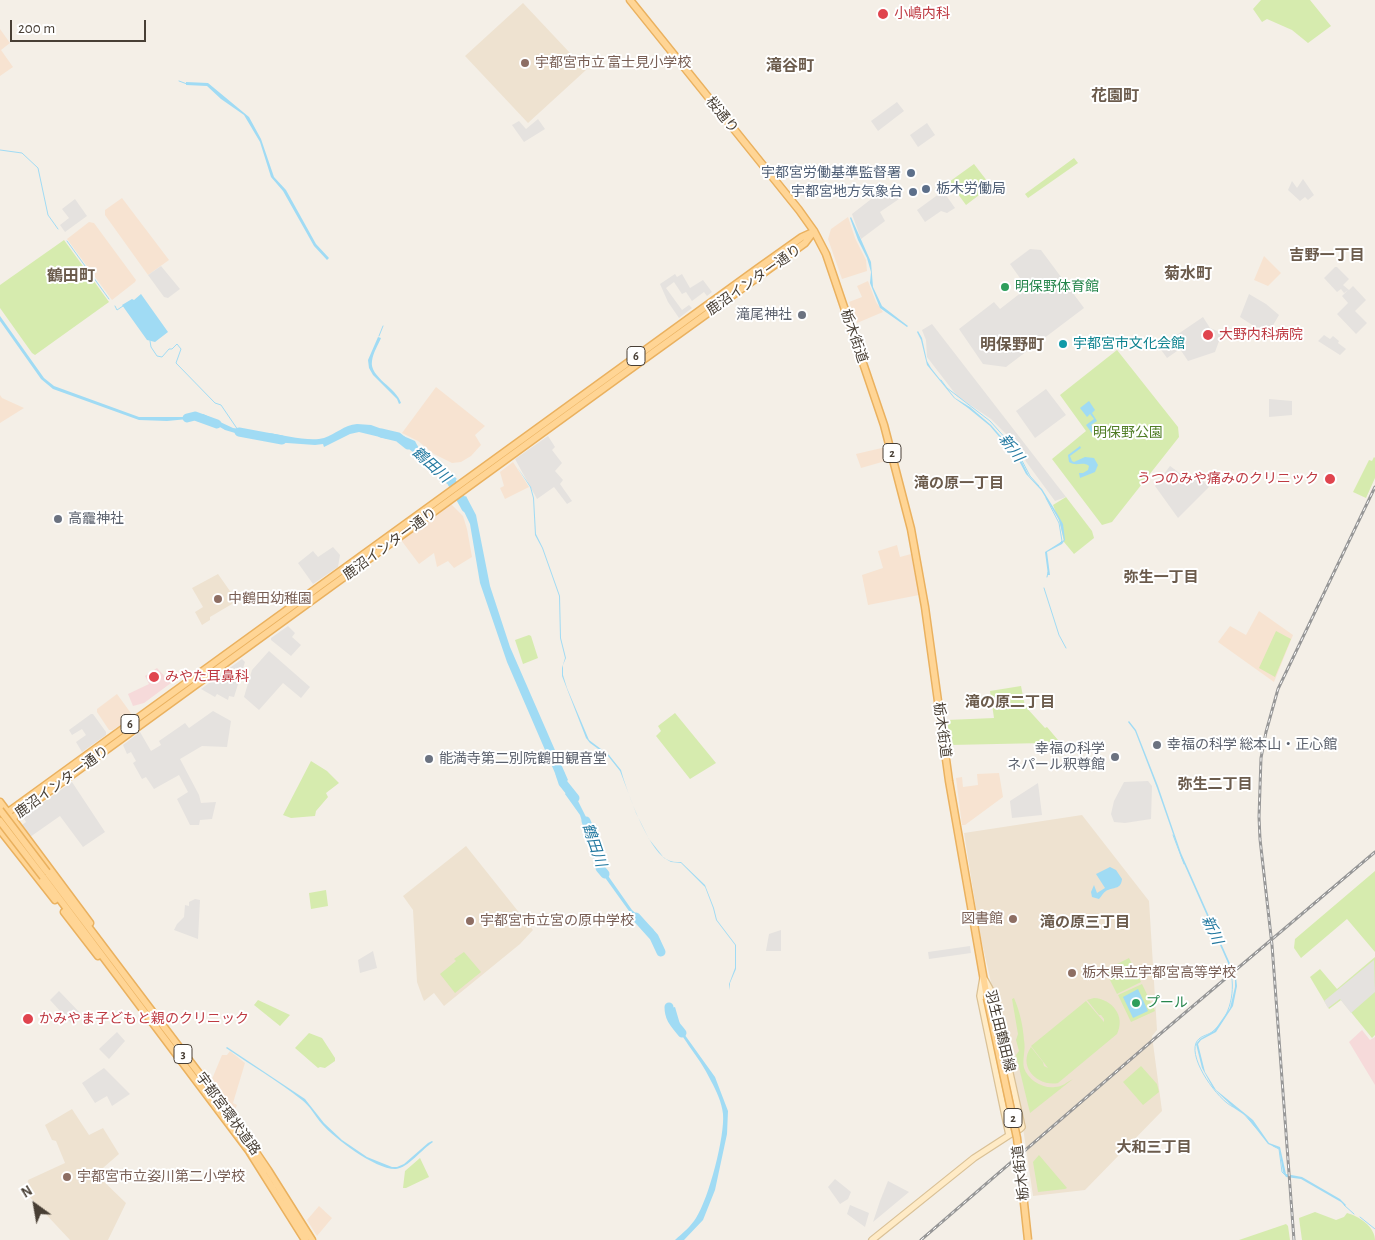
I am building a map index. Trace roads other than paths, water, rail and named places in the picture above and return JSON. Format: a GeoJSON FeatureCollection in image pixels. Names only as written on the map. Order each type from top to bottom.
{"type":"FeatureCollection","features":[{"type":"Feature","properties":{"kind":"main road","name":"桜通り"},"geometry":{"type":"LineString","coordinates":[[630,0],[814,231]]}},
{"type":"Feature","properties":{"kind":"main road","name":"鹿沼インター通り"},"geometry":{"type":"LineString","coordinates":[[0,820],[10,816],[452,494],[806,244],[814,231]]}},
{"type":"Feature","properties":{"kind":"main road","name":"栃木街道"},"geometry":{"type":"LineString","coordinates":[[814,231],[826,254],[836,282],[886,432],[906,507],[925,607],[949,781],[983,976],[1017,1138],[1028,1240]]}},
{"type":"Feature","properties":{"kind":"main road","name":"3"},"geometry":{"type":"LineString","coordinates":[[0,802],[105,943],[121,971]]}},
{"type":"Feature","properties":{"kind":"main road","name":"3"},"geometry":{"type":"LineString","coordinates":[[0,810],[45,875]]}},
{"type":"Feature","properties":{"kind":"main road","name":"鹿沼インター通り"},"geometry":{"type":"LineString","coordinates":[[0,829],[10,816]]}},
{"type":"Feature","properties":{"kind":"main road","name":"3"},"geometry":{"type":"LineString","coordinates":[[0,820],[45,875]]}},
{"type":"Feature","properties":{"kind":"main road","name":"3"},"geometry":{"type":"LineString","coordinates":[[0,829],[91,948],[113,970]]}},
{"type":"Feature","properties":{"kind":"main road","name":"宇都宮環状道路"},"geometry":{"type":"LineString","coordinates":[[45,875],[113,970],[249,1152],[305,1240]]}},
{"type":"Feature","properties":{"kind":"main road","name":"宇都宮環状道路"},"geometry":{"type":"LineString","coordinates":[[45,875],[232,1117],[273,1177],[312,1240]]}},
{"type":"Feature","properties":{"kind":"main road","name":"羽生田鶴田線"},"geometry":{"type":"LineString","coordinates":[[983,976],[992,993],[1022,1127],[1020,1129]]}},
{"type":"Feature","properties":{"kind":"main road","name":"羽生田鶴田線"},"geometry":{"type":"LineString","coordinates":[[872,1240],[974,1158],[1010,1134],[980,996],[983,976]]}},
{"type":"Feature","properties":{"kind":"water"},"geometry":{"type":"Polygon","coordinates":[[[186,82],[208,83],[249,117],[261,139],[274,177],[286,190],[316,244],[329,258],[327,260],[314,246],[283,191],[271,177],[260,142],[244,115],[221,99],[207,86],[186,85],[186,82]]]}},
{"type":"Feature","properties":{"kind":"water"},"geometry":{"type":"Polygon","coordinates":[[[851,217],[871,262],[873,287],[882,306],[907,327],[880,308],[870,283],[871,272],[867,258],[858,240],[851,217]]]}},
{"type":"Feature","properties":{"kind":"water"},"geometry":{"type":"Polygon","coordinates":[[[141,294],[168,332],[155,342],[147,340],[122,305],[132,299],[134,300],[141,294]]]}},
{"type":"Feature","properties":{"kind":"water"},"geometry":{"type":"Polygon","coordinates":[[[0,316],[44,378],[54,386],[139,417],[191,417],[196,414],[203,414],[233,428],[248,430],[252,438],[225,430],[201,416],[167,421],[139,420],[53,389],[41,379],[0,321],[0,316]]]}},
{"type":"Feature","properties":{"kind":"water"},"geometry":{"type":"Polygon","coordinates":[[[918,331],[931,368],[955,398],[970,407],[991,425],[1012,449],[1022,462],[1029,476],[1042,489],[1063,524],[1065,540],[1062,544],[1047,552],[1050,575],[1048,575],[1045,552],[1064,540],[1059,520],[1041,490],[1026,474],[1018,459],[990,426],[954,398],[927,365],[918,331]]]}},
{"type":"Feature","properties":{"kind":"water"},"geometry":{"type":"Polygon","coordinates":[[[378,337],[381,338],[373,355],[372,367],[394,392],[401,403],[399,404],[397,399],[373,375],[369,368],[368,360],[378,337]]]}},
{"type":"Feature","properties":{"kind":"water"},"geometry":{"type":"Polygon","coordinates":[[[1089,401],[1095,410],[1092,413],[1097,421],[1091,425],[1095,430],[1101,425],[1108,437],[1102,430],[1094,436],[1086,425],[1094,419],[1090,414],[1087,417],[1080,408],[1089,401]]]}},
{"type":"Feature","properties":{"kind":"water"},"geometry":{"type":"Polygon","coordinates":[[[357,424],[371,425],[393,433],[388,439],[359,432],[350,434],[324,447],[323,444],[273,442],[269,433],[304,439],[318,439],[357,424]]]}},
{"type":"Feature","properties":{"kind":"water"},"geometry":{"type":"Polygon","coordinates":[[[401,435],[415,441],[423,453],[457,479],[451,483],[397,440],[401,435]]]}},
{"type":"Feature","properties":{"kind":"water"},"geometry":{"type":"Polygon","coordinates":[[[1080,446],[1081,448],[1070,456],[1072,461],[1074,462],[1085,457],[1094,458],[1098,465],[1095,472],[1080,478],[1079,473],[1088,470],[1089,466],[1069,462],[1068,455],[1080,446]]]}},
{"type":"Feature","properties":{"kind":"water"},"geometry":{"type":"Polygon","coordinates":[[[517,467],[531,487],[534,498],[536,534],[543,548],[560,596],[561,638],[566,658],[563,665],[563,675],[567,688],[589,740],[609,755],[621,770],[639,818],[636,813],[620,771],[608,756],[586,738],[562,676],[562,668],[565,658],[560,638],[559,596],[542,548],[535,535],[533,498],[530,487],[517,467]]]}},
{"type":"Feature","properties":{"kind":"water"},"geometry":{"type":"Polygon","coordinates":[[[466,496],[476,515],[490,586],[510,647],[568,780],[561,787],[507,662],[480,583],[470,524],[459,501],[466,496]]]}},
{"type":"Feature","properties":{"kind":"water"},"geometry":{"type":"Polygon","coordinates":[[[1129,721],[1136,730],[1181,853],[1236,977],[1237,986],[1233,1006],[1216,1032],[1201,1040],[1198,1044],[1205,1072],[1216,1090],[1253,1120],[1269,1143],[1280,1147],[1286,1174],[1302,1177],[1340,1199],[1345,1206],[1301,1179],[1286,1177],[1283,1172],[1279,1149],[1268,1144],[1246,1116],[1234,1108],[1213,1088],[1202,1068],[1196,1044],[1200,1039],[1214,1031],[1230,1008],[1235,979],[1181,857],[1157,788],[1135,731],[1129,721]]]}},
{"type":"Feature","properties":{"kind":"water"},"geometry":{"type":"Polygon","coordinates":[[[571,787],[586,817],[597,860],[632,910],[653,929],[660,940],[663,951],[659,952],[651,934],[629,911],[596,865],[580,815],[565,794],[571,787]]]}},
{"type":"Feature","properties":{"kind":"water"},"geometry":{"type":"Polygon","coordinates":[[[662,855],[670,861],[681,862],[705,885],[717,920],[736,945],[736,969],[730,983],[730,990],[729,984],[735,968],[735,945],[716,920],[705,887],[681,863],[671,862],[664,858],[662,855]]]}},
{"type":"Feature","properties":{"kind":"water"},"geometry":{"type":"Polygon","coordinates":[[[1110,867],[1116,870],[1122,879],[1120,885],[1104,892],[1099,899],[1092,897],[1091,892],[1094,885],[1097,893],[1105,888],[1096,874],[1110,867]]]}},
{"type":"Feature","properties":{"kind":"water"},"geometry":{"type":"Polygon","coordinates":[[[1138,989],[1148,1011],[1133,1018],[1123,997],[1138,989]]]}},
{"type":"Feature","properties":{"kind":"water"},"geometry":{"type":"Polygon","coordinates":[[[675,1007],[682,1031],[715,1077],[728,1111],[727,1134],[715,1190],[703,1220],[684,1240],[675,1240],[694,1221],[706,1196],[719,1151],[723,1114],[715,1088],[672,1019],[668,1009],[675,1007]]]}},
{"type":"Feature","properties":{"kind":"water"},"geometry":{"type":"Polygon","coordinates":[[[227,1047],[305,1099],[324,1123],[342,1140],[367,1157],[392,1167],[397,1167],[404,1164],[428,1143],[433,1142],[401,1168],[388,1168],[367,1159],[345,1145],[328,1130],[302,1100],[227,1047]]]}},
{"type":"Feature","properties":{"kind":"waterway"},"geometry":{"type":"LineString","coordinates":[[179,81],[187,84]]}},
{"type":"Feature","properties":{"kind":"waterway"},"geometry":{"type":"LineString","coordinates":[[0,150],[22,153],[38,168],[48,215],[58,229]]}},
{"type":"Feature","properties":{"kind":"waterway","name":"新川"},"geometry":{"type":"LineString","coordinates":[[824,165],[828,173]]}},
{"type":"Feature","properties":{"kind":"waterway"},"geometry":{"type":"LineString","coordinates":[[67,241],[109,299]]}},
{"type":"Feature","properties":{"kind":"waterway"},"geometry":{"type":"LineString","coordinates":[[115,306],[117,310],[123,306]]}},
{"type":"Feature","properties":{"kind":"waterway"},"geometry":{"type":"LineString","coordinates":[[379,336],[383,326]]}},
{"type":"Feature","properties":{"kind":"waterway"},"geometry":{"type":"LineString","coordinates":[[150,341],[151,347],[157,356],[162,357],[177,344],[181,349],[176,363],[215,403],[221,405],[238,430]]}},
{"type":"Feature","properties":{"kind":"waterway","name":"新川"},"geometry":{"type":"LineString","coordinates":[[941,380],[947,388],[990,421],[1017,451],[1030,476],[1039,486]]}},
{"type":"Feature","properties":{"kind":"waterway","name":"鶴田川"},"geometry":{"type":"LineString","coordinates":[[187,418],[195,416],[217,424]]}},
{"type":"Feature","properties":{"kind":"waterway","name":"鶴田川"},"geometry":{"type":"LineString","coordinates":[[239,432],[282,440]]}},
{"type":"Feature","properties":{"kind":"waterway","name":"鶴田川"},"geometry":{"type":"LineString","coordinates":[[381,433],[398,437],[408,445]]}},
{"type":"Feature","properties":{"kind":"waterway","name":"鶴田川"},"geometry":{"type":"LineString","coordinates":[[444,476],[451,481],[466,508]]}},
{"type":"Feature","properties":{"kind":"waterway","name":"新川"},"geometry":{"type":"LineString","coordinates":[[1046,498],[1059,523],[1062,541],[1059,544]]}},
{"type":"Feature","properties":{"kind":"waterway","name":"新川"},"geometry":{"type":"LineString","coordinates":[[1047,577],[1048,572]]}},
{"type":"Feature","properties":{"kind":"waterway","name":"新川"},"geometry":{"type":"LineString","coordinates":[[1044,588],[1059,635],[1066,648]]}},
{"type":"Feature","properties":{"kind":"waterway","name":"鶴田川"},"geometry":{"type":"LineString","coordinates":[[560,774],[563,783],[575,798]]}},
{"type":"Feature","properties":{"kind":"waterway","name":"鶴田川"},"geometry":{"type":"LineString","coordinates":[[586,821],[596,845],[600,868],[605,874]]}},
{"type":"Feature","properties":{"kind":"waterway","name":"新川"},"geometry":{"type":"LineString","coordinates":[[1173,835],[1184,864]]}},
{"type":"Feature","properties":{"kind":"waterway","name":"鶴田川"},"geometry":{"type":"LineString","coordinates":[[636,917],[654,937],[661,952]]}},
{"type":"Feature","properties":{"kind":"waterway","name":"新川"},"geometry":{"type":"LineString","coordinates":[[1213,929],[1218,939]]}},
{"type":"Feature","properties":{"kind":"waterway","name":"新川"},"geometry":{"type":"LineString","coordinates":[[1230,968],[1232,994],[1228,1011],[1224,1019],[1212,1032],[1197,1041],[1195,1050],[1206,1079],[1220,1096],[1233,1107]]}},
{"type":"Feature","properties":{"kind":"waterway","name":"鶴田川"},"geometry":{"type":"LineString","coordinates":[[669,1007],[671,1018],[682,1033]]}},
{"type":"Feature","properties":{"kind":"waterway","name":"新川"},"geometry":{"type":"LineString","coordinates":[[1243,1113],[1257,1129]]}},
{"type":"Feature","properties":{"kind":"waterway","name":"新川"},"geometry":{"type":"LineString","coordinates":[[1273,1146],[1279,1149],[1282,1172],[1286,1176]]}},
{"type":"Feature","properties":{"kind":"waterway","name":"新川"},"geometry":{"type":"LineString","coordinates":[[1344,1205],[1354,1214]]}},
{"type":"Feature","properties":{"kind":"waterway","name":"新川"},"geometry":{"type":"LineString","coordinates":[[1360,1217],[1375,1229]]}},
{"type":"Feature","properties":{"kind":"railway"},"geometry":{"type":"LineString","coordinates":[[1294,1240],[1272,945],[1260,839],[1261,758],[1278,689],[1375,487]]}},
{"type":"Feature","properties":{"kind":"railway"},"geometry":{"type":"LineString","coordinates":[[921,1240],[1375,852]]}},
{"type":"Feature","properties":{"kind":"place","name":"小嶋内科"},"geometry":{"type":"Point","coordinates":[883,14]}},
{"type":"Feature","properties":{"kind":"place","name":"宇都宮市立 富士見小学校"},"geometry":{"type":"Point","coordinates":[525,63]}},
{"type":"Feature","properties":{"kind":"place","name":"宇都宮労働基準監督署"},"geometry":{"type":"Point","coordinates":[911,173]}},
{"type":"Feature","properties":{"kind":"place","name":"栃木労働局"},"geometry":{"type":"Point","coordinates":[926,189]}},
{"type":"Feature","properties":{"kind":"place","name":"宇都宮地方気象台"},"geometry":{"type":"Point","coordinates":[913,192]}},
{"type":"Feature","properties":{"kind":"place","name":"明保野体育館"},"geometry":{"type":"Point","coordinates":[1005,287]}},
{"type":"Feature","properties":{"kind":"place","name":"滝尾神社"},"geometry":{"type":"Point","coordinates":[802,315]}},
{"type":"Feature","properties":{"kind":"place","name":"大野内科病院"},"geometry":{"type":"Point","coordinates":[1208,335]}},
{"type":"Feature","properties":{"kind":"place","name":"宇都宮市文化会館"},"geometry":{"type":"Point","coordinates":[1063,344]}},
{"type":"Feature","properties":{"kind":"place","name":"うつのみや痛みのクリニック"},"geometry":{"type":"Point","coordinates":[1330,479]}},
{"type":"Feature","properties":{"kind":"place","name":"高靇神社"},"geometry":{"type":"Point","coordinates":[58,519]}},
{"type":"Feature","properties":{"kind":"place","name":"中鶴田幼稚園"},"geometry":{"type":"Point","coordinates":[218,599]}},
{"type":"Feature","properties":{"kind":"place","name":"みやた耳鼻科"},"geometry":{"type":"Point","coordinates":[154,677]}},
{"type":"Feature","properties":{"kind":"place","name":"幸福の科学 総本山・正心館"},"geometry":{"type":"Point","coordinates":[1157,745]}},
{"type":"Feature","properties":{"kind":"place","name":"幸福の科学 ネパール釈尊館"},"geometry":{"type":"Point","coordinates":[1115,757]}},
{"type":"Feature","properties":{"kind":"place","name":"能満寺第二別院鶴田観音堂"},"geometry":{"type":"Point","coordinates":[429,759]}},
{"type":"Feature","properties":{"kind":"place","name":"図書館"},"geometry":{"type":"Point","coordinates":[1013,919]}},
{"type":"Feature","properties":{"kind":"place","name":"宇都宮市立宮の原中学校"},"geometry":{"type":"Point","coordinates":[470,921]}},
{"type":"Feature","properties":{"kind":"place","name":"栃木県立宇都宮高等学校"},"geometry":{"type":"Point","coordinates":[1072,973]}},
{"type":"Feature","properties":{"kind":"place","name":"プール"},"geometry":{"type":"Point","coordinates":[1136,1003]}},
{"type":"Feature","properties":{"kind":"place","name":"かみやま子どもと親のクリニック"},"geometry":{"type":"Point","coordinates":[28,1019]}},
{"type":"Feature","properties":{"kind":"place","name":"宇都宮市立姿川第二小学校"},"geometry":{"type":"Point","coordinates":[67,1177]}},
{"type":"Feature","properties":{"kind":"district","name":"滝谷町"},"geometry":{"type":"Point","coordinates":[790,66]}},
{"type":"Feature","properties":{"kind":"district","name":"花園町"},"geometry":{"type":"Point","coordinates":[1115,96]}},
{"type":"Feature","properties":{"kind":"district","name":"吉野一丁目"},"geometry":{"type":"Point","coordinates":[1327,255]}},
{"type":"Feature","properties":{"kind":"district","name":"菊水町"},"geometry":{"type":"Point","coordinates":[1188,274]}},
{"type":"Feature","properties":{"kind":"district","name":"鶴田町"},"geometry":{"type":"Point","coordinates":[71,276]}},
{"type":"Feature","properties":{"kind":"district","name":"明保野町"},"geometry":{"type":"Point","coordinates":[1012,345]}},
{"type":"Feature","properties":{"kind":"district","name":"滝の原一丁目"},"geometry":{"type":"Point","coordinates":[959,483]}},
{"type":"Feature","properties":{"kind":"district","name":"弥生一丁目"},"geometry":{"type":"Point","coordinates":[1161,577]}},
{"type":"Feature","properties":{"kind":"district","name":"滝の原二丁目"},"geometry":{"type":"Point","coordinates":[1010,702]}},
{"type":"Feature","properties":{"kind":"district","name":"弥生二丁目"},"geometry":{"type":"Point","coordinates":[1215,784]}},
{"type":"Feature","properties":{"kind":"district","name":"滝の原三丁目"},"geometry":{"type":"Point","coordinates":[1085,922]}},
{"type":"Feature","properties":{"kind":"district","name":"大和三丁目"},"geometry":{"type":"Point","coordinates":[1154,1147]}},
{"type":"Feature","properties":{"kind":"park label","name":"明保野公園"},"geometry":{"type":"Point","coordinates":[1128,433]}}]}
